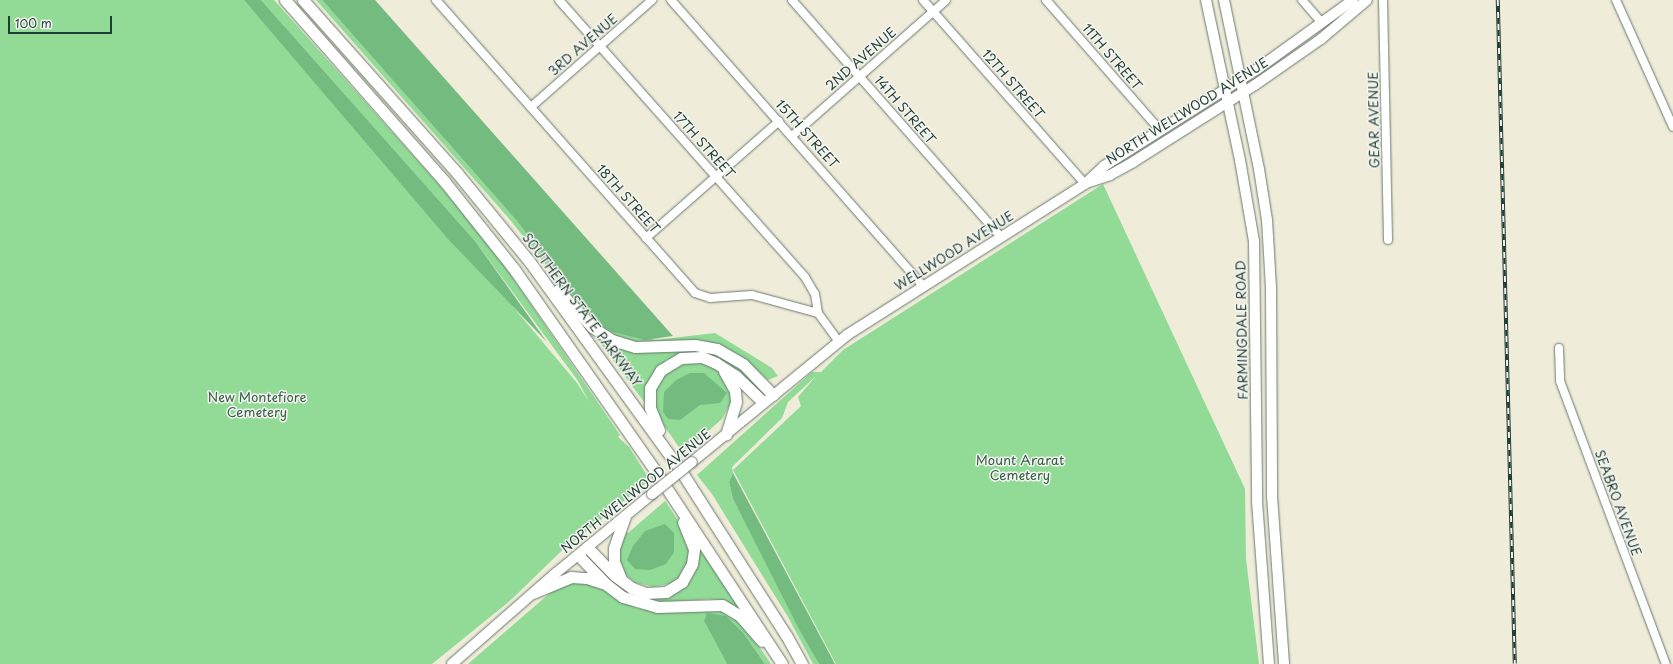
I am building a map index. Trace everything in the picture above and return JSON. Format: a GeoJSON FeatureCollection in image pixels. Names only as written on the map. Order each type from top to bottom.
{"type":"FeatureCollection","features":[{"type":"Feature","properties":{"kind":"highway"},"geometry":{"type":"LineString","coordinates":[[285,0],[480,224],[584,365],[780,661]]}},
{"type":"Feature","properties":{"kind":"highway","name":"SOUTHERN STATE PARKWAY"},"geometry":{"type":"LineString","coordinates":[[303,0],[465,183],[529,261],[679,468],[786,634],[802,664]]}},
{"type":"Feature","properties":{"kind":"highway"},"geometry":{"type":"LineString","coordinates":[[529,261],[586,322],[612,340],[635,347],[695,345],[717,350],[743,364],[773,395]]}},
{"type":"Feature","properties":{"kind":"highway"},"geometry":{"type":"LineString","coordinates":[[679,468],[651,412],[649,398],[651,384],[661,370],[681,358],[702,358],[721,365],[764,402]]}},
{"type":"Feature","properties":{"kind":"highway"},"geometry":{"type":"LineString","coordinates":[[721,365],[736,395],[736,408],[726,434]]}},
{"type":"Feature","properties":{"kind":"highway"},"geometry":{"type":"LineString","coordinates":[[587,547],[624,583],[646,593],[666,592],[682,582],[692,564],[694,552],[690,537],[654,469]]}},
{"type":"Feature","properties":{"kind":"highway"},"geometry":{"type":"LineString","coordinates":[[624,583],[616,567],[613,553],[615,540],[625,516]]}},
{"type":"Feature","properties":{"kind":"highway"},"geometry":{"type":"LineString","coordinates":[[578,555],[607,585],[630,600],[650,606],[671,607],[712,603],[726,606],[743,619],[780,661]]}},
{"type":"Feature","properties":{"kind":"highway"},"geometry":{"type":"LineString","coordinates":[[533,593],[575,576],[607,585]]}},
{"type":"Feature","properties":{"kind":"main road"},"geometry":{"type":"LineString","coordinates":[[1224,0],[1262,185],[1270,258],[1272,496],[1284,664]]}},
{"type":"Feature","properties":{"kind":"main road","name":"NORTH WELLWOOD AVENUE"},"geometry":{"type":"LineString","coordinates":[[1085,184],[1104,166],[1241,80],[1322,24],[1353,0]]}},
{"type":"Feature","properties":{"kind":"main road","name":"NORTH WELLWOOD AVENUE"},"geometry":{"type":"LineString","coordinates":[[1085,184],[1110,175],[1228,102],[1306,50],[1367,0]]}},
{"type":"Feature","properties":{"kind":"main road","name":"FARMINGDALE ROAD"},"geometry":{"type":"LineString","coordinates":[[1204,1],[1228,102],[1248,202],[1255,252],[1257,501],[1270,664]]}},
{"type":"Feature","properties":{"kind":"main road","name":"WELLWOOD AVENUE"},"geometry":{"type":"LineString","coordinates":[[838,341],[1085,184]]}},
{"type":"Feature","properties":{"kind":"main road","name":"NORTH WELLWOOD AVENUE"},"geometry":{"type":"LineString","coordinates":[[452,664],[587,547],[838,341]]}},
{"type":"Feature","properties":{"kind":"street","name":"18TH STREET"},"geometry":{"type":"LineString","coordinates":[[436,0],[646,238],[701,297],[752,295],[818,313]]}},
{"type":"Feature","properties":{"kind":"street","name":"17TH STREET"},"geometry":{"type":"LineString","coordinates":[[559,0],[808,281],[815,294],[818,313]]}},
{"type":"Feature","properties":{"kind":"street","name":"3RD AVENUE"},"geometry":{"type":"LineString","coordinates":[[530,107],[652,0]]}},
{"type":"Feature","properties":{"kind":"street","name":"14TH STREET"},"geometry":{"type":"LineString","coordinates":[[792,0],[1001,237]]}},
{"type":"Feature","properties":{"kind":"street","name":"12TH STREET"},"geometry":{"type":"LineString","coordinates":[[923,0],[1085,184]]}},
{"type":"Feature","properties":{"kind":"street","name":"2ND AVENUE"},"geometry":{"type":"LineString","coordinates":[[792,136],[946,0]]}},
{"type":"Feature","properties":{"kind":"street","name":"11TH STREET"},"geometry":{"type":"LineString","coordinates":[[1046,0],[1160,130]]}},
{"type":"Feature","properties":{"kind":"street"},"geometry":{"type":"LineString","coordinates":[[1302,0],[1322,24]]}},
{"type":"Feature","properties":{"kind":"street","name":"GEAR AVENUE"},"geometry":{"type":"LineString","coordinates":[[1383,0],[1388,240]]}},
{"type":"Feature","properties":{"kind":"street"},"geometry":{"type":"LineString","coordinates":[[1616,0],[1673,127]]}},
{"type":"Feature","properties":{"kind":"street","name":"15TH STREET"},"geometry":{"type":"LineString","coordinates":[[677,2],[923,286]]}},
{"type":"Feature","properties":{"kind":"street"},"geometry":{"type":"LineString","coordinates":[[646,238],[779,120]]}},
{"type":"Feature","properties":{"kind":"street"},"geometry":{"type":"LineString","coordinates":[[818,313],[838,341]]}},
{"type":"Feature","properties":{"kind":"street","name":"SEABRO AVENUE"},"geometry":{"type":"LineString","coordinates":[[1559,348],[1560,381],[1666,664]]}},
{"type":"Feature","properties":{"kind":"green space","name":"New Montefiore Cemetery"},"geometry":{"type":"Polygon","coordinates":[[[0,0],[244,0],[515,309],[577,383],[589,402],[578,381],[475,241],[261,0],[274,0],[467,216],[500,259],[620,435],[618,437],[629,447],[650,480],[567,547],[587,526],[512,599],[432,664],[0,664],[0,0]]]}},
{"type":"Feature","properties":{"kind":"green space"},"geometry":{"type":"Polygon","coordinates":[[[244,0],[261,0],[475,241],[547,342],[448,239],[244,0]]]}},
{"type":"Feature","properties":{"kind":"green space"},"geometry":{"type":"Polygon","coordinates":[[[316,0],[322,0],[517,221],[591,319],[655,340],[715,333],[772,368],[778,376],[768,380],[739,355],[705,342],[683,340],[636,342],[622,340],[591,322],[511,221],[316,0]]]}},
{"type":"Feature","properties":{"kind":"green space"},"geometry":{"type":"Polygon","coordinates":[[[322,0],[375,0],[673,336],[645,340],[613,332],[591,319],[517,221],[322,0]]]}},
{"type":"Feature","properties":{"kind":"green space","name":"Mount Ararat Cemetery"},"geometry":{"type":"Polygon","coordinates":[[[1103,184],[1245,489],[1246,559],[1259,664],[836,664],[733,470],[801,406],[798,397],[816,376],[788,402],[782,418],[732,467],[733,473],[729,482],[733,499],[819,664],[813,664],[788,617],[712,494],[697,475],[812,372],[821,372],[843,350],[1103,184]]]}},
{"type":"Feature","properties":{"kind":"green space"},"geometry":{"type":"Polygon","coordinates":[[[593,333],[609,341],[706,349],[739,363],[759,386],[756,388],[723,360],[707,353],[692,352],[666,360],[647,406],[593,333]]]}},
{"type":"Feature","properties":{"kind":"green space"},"geometry":{"type":"Polygon","coordinates":[[[691,360],[706,362],[720,371],[734,397],[722,419],[683,453],[656,414],[653,401],[655,384],[665,371],[675,364],[691,360]]]}},
{"type":"Feature","properties":{"kind":"green space"},"geometry":{"type":"Polygon","coordinates":[[[690,373],[704,373],[727,393],[720,403],[700,405],[680,420],[668,419],[663,412],[664,392],[676,380],[690,373]]]}},
{"type":"Feature","properties":{"kind":"green space"},"geometry":{"type":"Polygon","coordinates":[[[733,473],[835,664],[819,664],[799,629],[733,499],[729,482],[733,473]]]}},
{"type":"Feature","properties":{"kind":"green space"},"geometry":{"type":"Polygon","coordinates":[[[665,501],[680,523],[691,555],[685,573],[670,584],[653,587],[636,583],[623,573],[617,558],[618,544],[626,530],[628,533],[665,501]]]}},
{"type":"Feature","properties":{"kind":"green space"},"geometry":{"type":"Polygon","coordinates":[[[665,524],[674,533],[674,552],[666,564],[650,570],[635,569],[627,560],[633,546],[645,531],[665,524]]]}},
{"type":"Feature","properties":{"kind":"green space"},"geometry":{"type":"Polygon","coordinates":[[[699,547],[740,607],[737,608],[720,600],[709,599],[655,603],[625,593],[592,562],[593,560],[634,592],[673,591],[699,547]]]}},
{"type":"Feature","properties":{"kind":"green space"},"geometry":{"type":"Polygon","coordinates":[[[571,580],[589,581],[636,608],[662,612],[712,606],[741,620],[771,664],[765,664],[744,634],[704,621],[727,664],[468,664],[558,586],[571,580]]]}},
{"type":"Feature","properties":{"kind":"green space"},"geometry":{"type":"Polygon","coordinates":[[[707,613],[726,616],[744,634],[765,664],[727,664],[704,621],[707,613]]]}},
{"type":"Feature","properties":{"kind":"railway"},"geometry":{"type":"LineString","coordinates":[[1498,0],[1515,664]]}}]}
